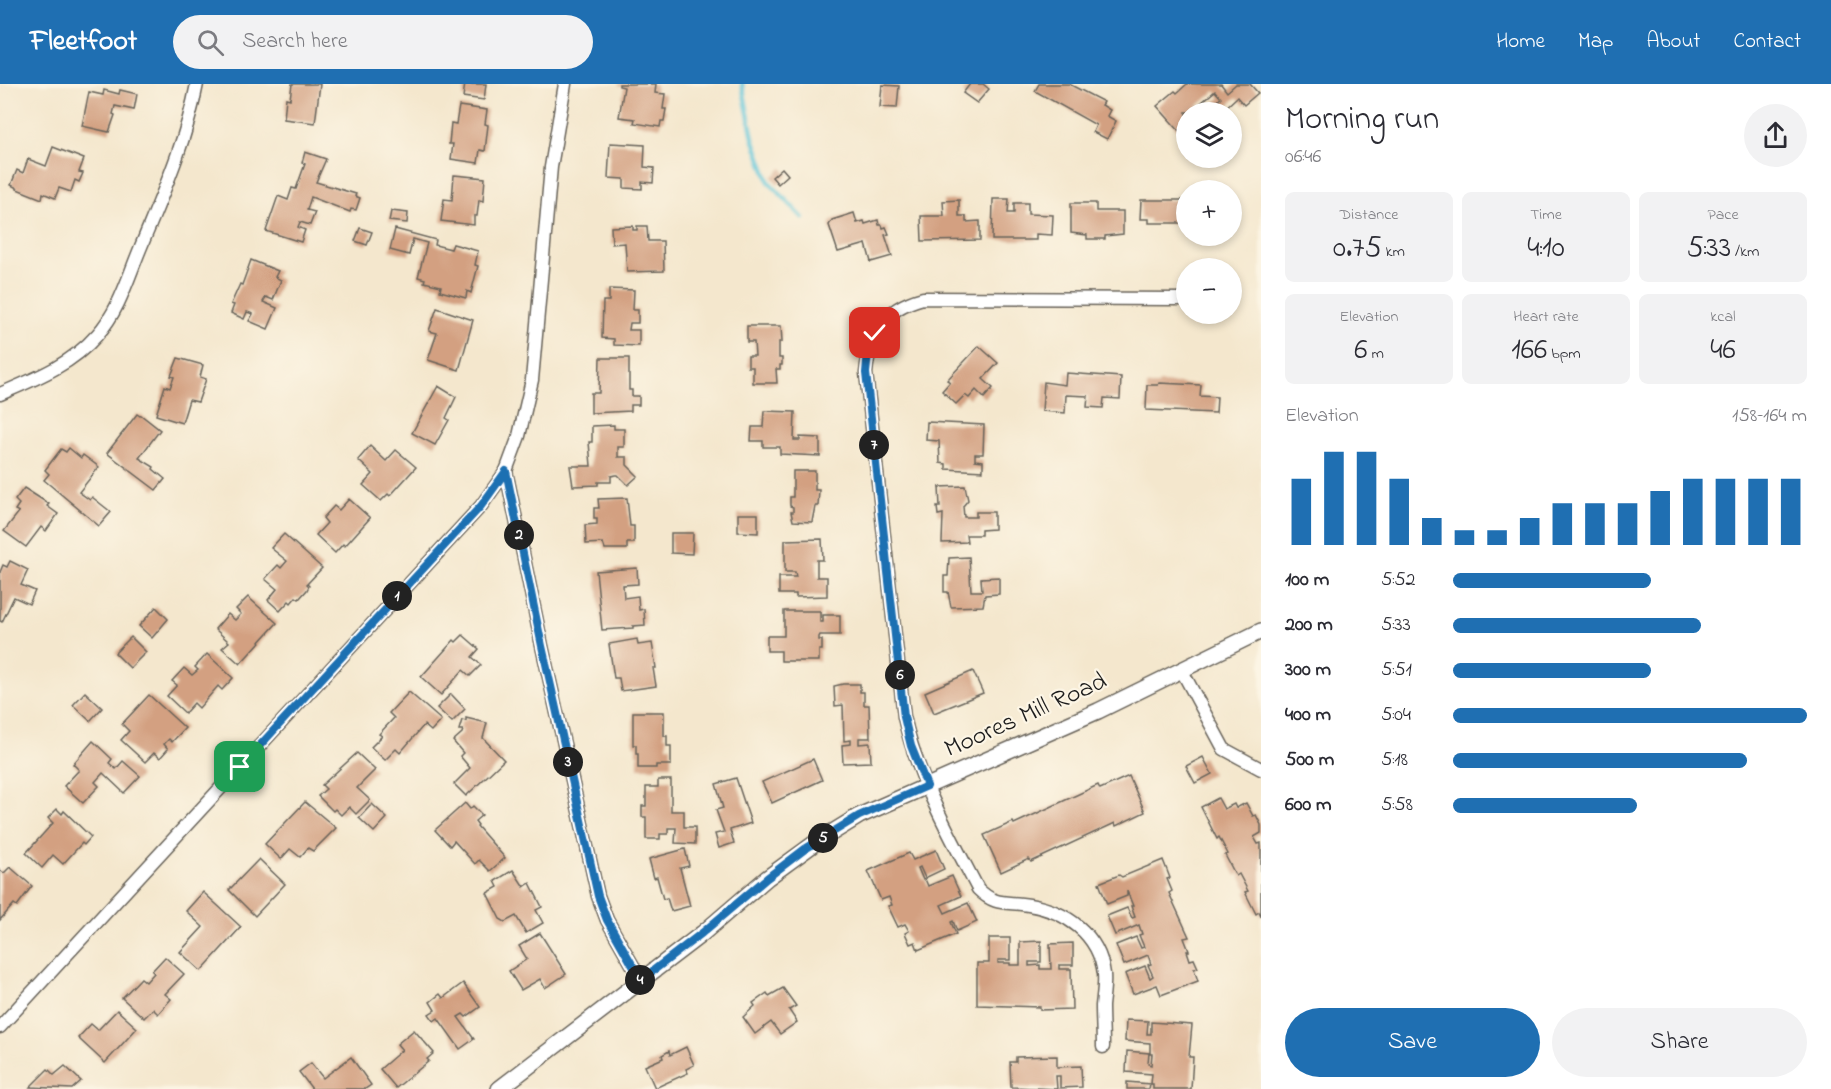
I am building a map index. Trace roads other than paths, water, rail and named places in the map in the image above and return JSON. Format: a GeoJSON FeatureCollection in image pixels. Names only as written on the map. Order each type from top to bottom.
{"type":"FeatureCollection","features":[{"type":"Feature","properties":{"kind":"street"},"geometry":{"type":"LineString","coordinates":[[0,394],[46,374],[71,360],[98,335],[117,307],[172,171],[197,84]]}},
{"type":"Feature","properties":{"kind":"street"},"geometry":{"type":"LineString","coordinates":[[0,1028],[481,506],[506,471],[519,436],[532,380],[551,167],[566,84]]}},
{"type":"Feature","properties":{"kind":"street"},"geometry":{"type":"LineString","coordinates":[[1103,1047],[1104,973],[1100,956],[1091,938],[1080,926],[1062,915],[1042,907],[997,903],[987,898],[978,889],[927,786],[911,746],[904,717],[866,373],[868,352],[883,320],[908,302],[923,298],[1176,299]]}},
{"type":"Feature","properties":{"kind":"street"},"geometry":{"type":"LineString","coordinates":[[506,471],[542,646],[598,896],[607,920],[641,980]]}},
{"type":"Feature","properties":{"kind":"street","name":"Moores Mill Road"},"geometry":{"type":"LineString","coordinates":[[499,1089],[702,933],[805,849],[859,816],[1098,711],[1261,631]]}},
{"type":"Feature","properties":{"kind":"street"},"geometry":{"type":"LineString","coordinates":[[1182,671],[1224,749],[1261,769]]}},
{"type":"Feature","properties":{"kind":"waterway"},"geometry":{"type":"LineString","coordinates":[[742,84],[753,138],[769,182],[803,218]]}}]}
